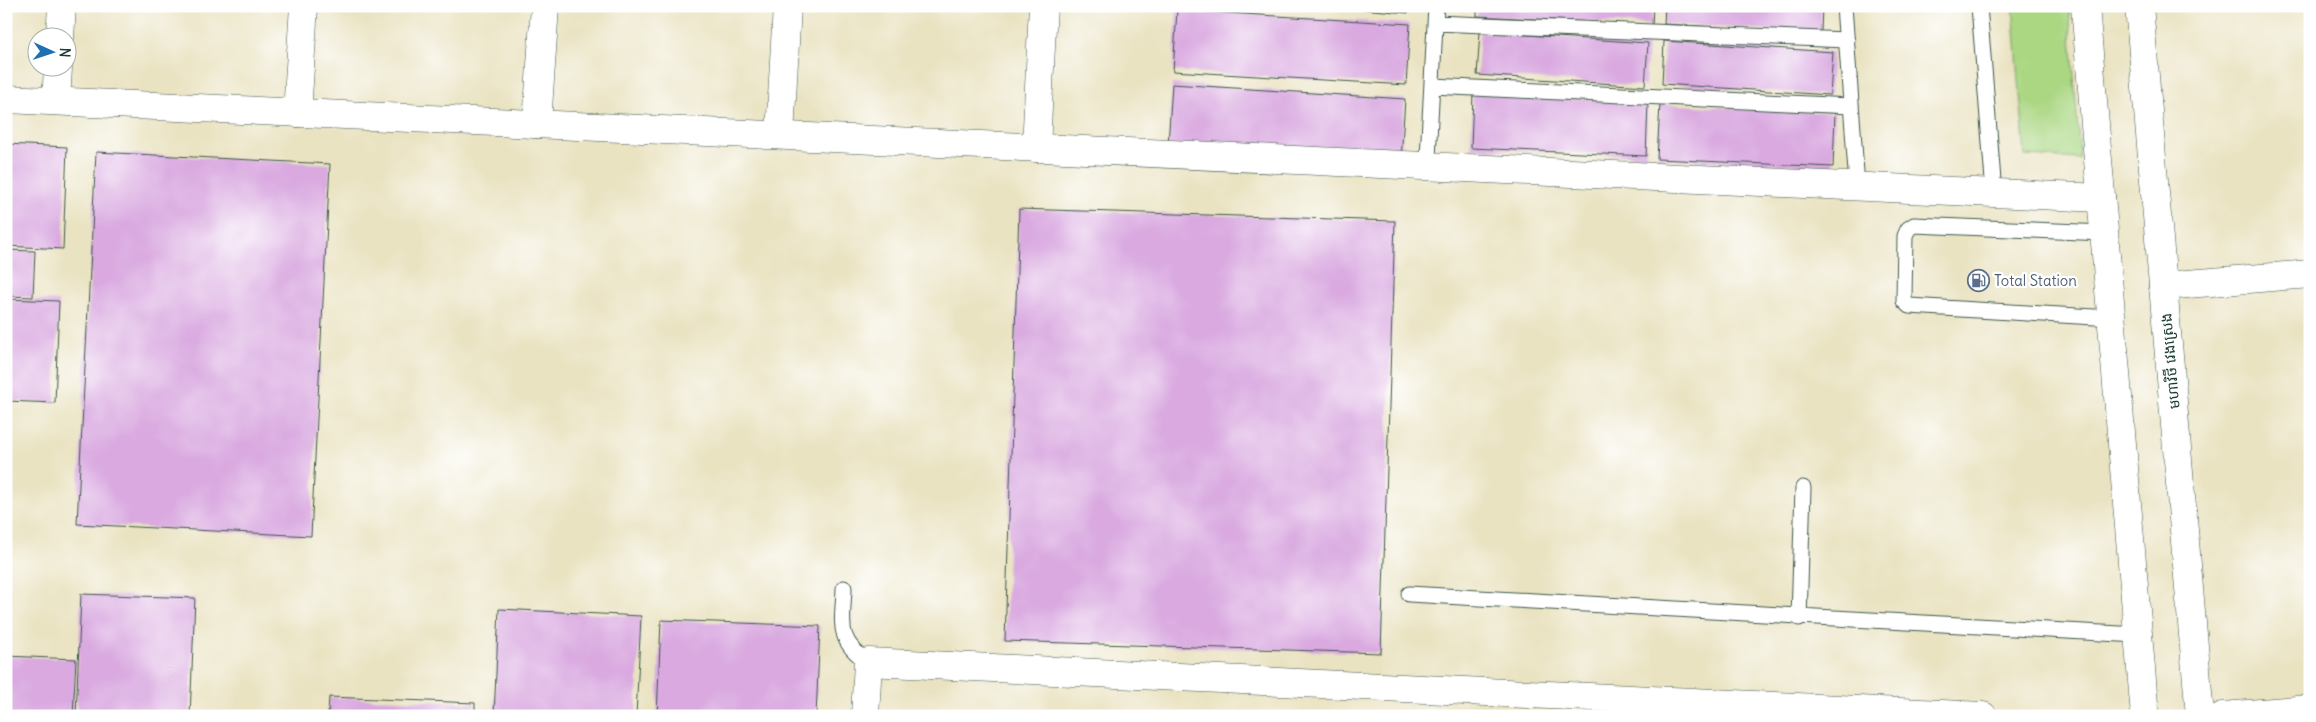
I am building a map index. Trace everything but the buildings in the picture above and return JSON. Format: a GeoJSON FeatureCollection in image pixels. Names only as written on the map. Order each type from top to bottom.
{"type":"FeatureCollection","features":[{"type":"Feature","properties":{"kind":"street"},"geometry":{"type":"LineString","coordinates":[[61,28],[62,6]]}},
{"type":"Feature","properties":{"kind":"street"},"geometry":{"type":"LineString","coordinates":[[297,113],[304,6]]}},
{"type":"Feature","properties":{"kind":"street"},"geometry":{"type":"LineString","coordinates":[[538,124],[545,6]]}},
{"type":"Feature","properties":{"kind":"street"},"geometry":{"type":"LineString","coordinates":[[780,135],[787,6]]}},
{"type":"Feature","properties":{"kind":"street"},"geometry":{"type":"LineString","coordinates":[[1036,148],[1043,6]]}},
{"type":"Feature","properties":{"kind":"street"},"geometry":{"type":"LineString","coordinates":[[2085,6],[2145,716]]}},
{"type":"Feature","properties":{"kind":"street","name":"មហាវិថី វេងស្រេង"},"geometry":{"type":"LineString","coordinates":[[2139,6],[2200,716]]}},
{"type":"Feature","properties":{"kind":"street"},"geometry":{"type":"LineString","coordinates":[[56,101],[57,78]]}},
{"type":"Feature","properties":{"kind":"street"},"geometry":{"type":"LineString","coordinates":[[6,99],[2102,198]]}},
{"type":"Feature","properties":{"kind":"street"},"geometry":{"type":"LineString","coordinates":[[2163,286],[2310,274]]}},
{"type":"Feature","properties":{"kind":"street"},"geometry":{"type":"LineString","coordinates":[[865,716],[868,662],[1849,713],[1983,716]]}},
{"type":"Feature","properties":{"kind":"street"},"geometry":{"type":"LineString","coordinates":[[2223,716],[2310,709]]}},
{"type":"Feature","properties":{"kind":"lane"},"geometry":{"type":"LineString","coordinates":[[1428,158],[1436,6]]}},
{"type":"Feature","properties":{"kind":"lane"},"geometry":{"type":"LineString","coordinates":[[1844,6],[1856,172]]}},
{"type":"Feature","properties":{"kind":"lane"},"geometry":{"type":"LineString","coordinates":[[1980,6],[1994,193]]}},
{"type":"Feature","properties":{"kind":"lane"},"geometry":{"type":"LineString","coordinates":[[1436,23],[1846,40]]}},
{"type":"Feature","properties":{"kind":"lane"},"geometry":{"type":"LineString","coordinates":[[1432,86],[1851,106]]}},
{"type":"Feature","properties":{"kind":"lane"},"geometry":{"type":"LineString","coordinates":[[2105,233],[1914,225],[1908,229],[1905,236],[1904,301],[1909,306],[2112,318]]}},
{"type":"Feature","properties":{"kind":"lane"},"geometry":{"type":"LineString","coordinates":[[1799,618],[1803,488]]}},
{"type":"Feature","properties":{"kind":"lane"},"geometry":{"type":"LineString","coordinates":[[844,588],[842,634],[855,654],[868,662]]}},
{"type":"Feature","properties":{"kind":"lane"},"geometry":{"type":"LineString","coordinates":[[1409,594],[1799,618],[2138,635]]}},
{"type":"Feature","properties":{"kind":"green space"},"geometry":{"type":"Polygon","coordinates":[[[2013,6],[2069,6],[2080,159],[2025,156],[2013,6]]]}},
{"type":"Feature","properties":{"kind":"place","name":"Total Station"},"geometry":{"type":"Point","coordinates":[1978,280]}}]}
